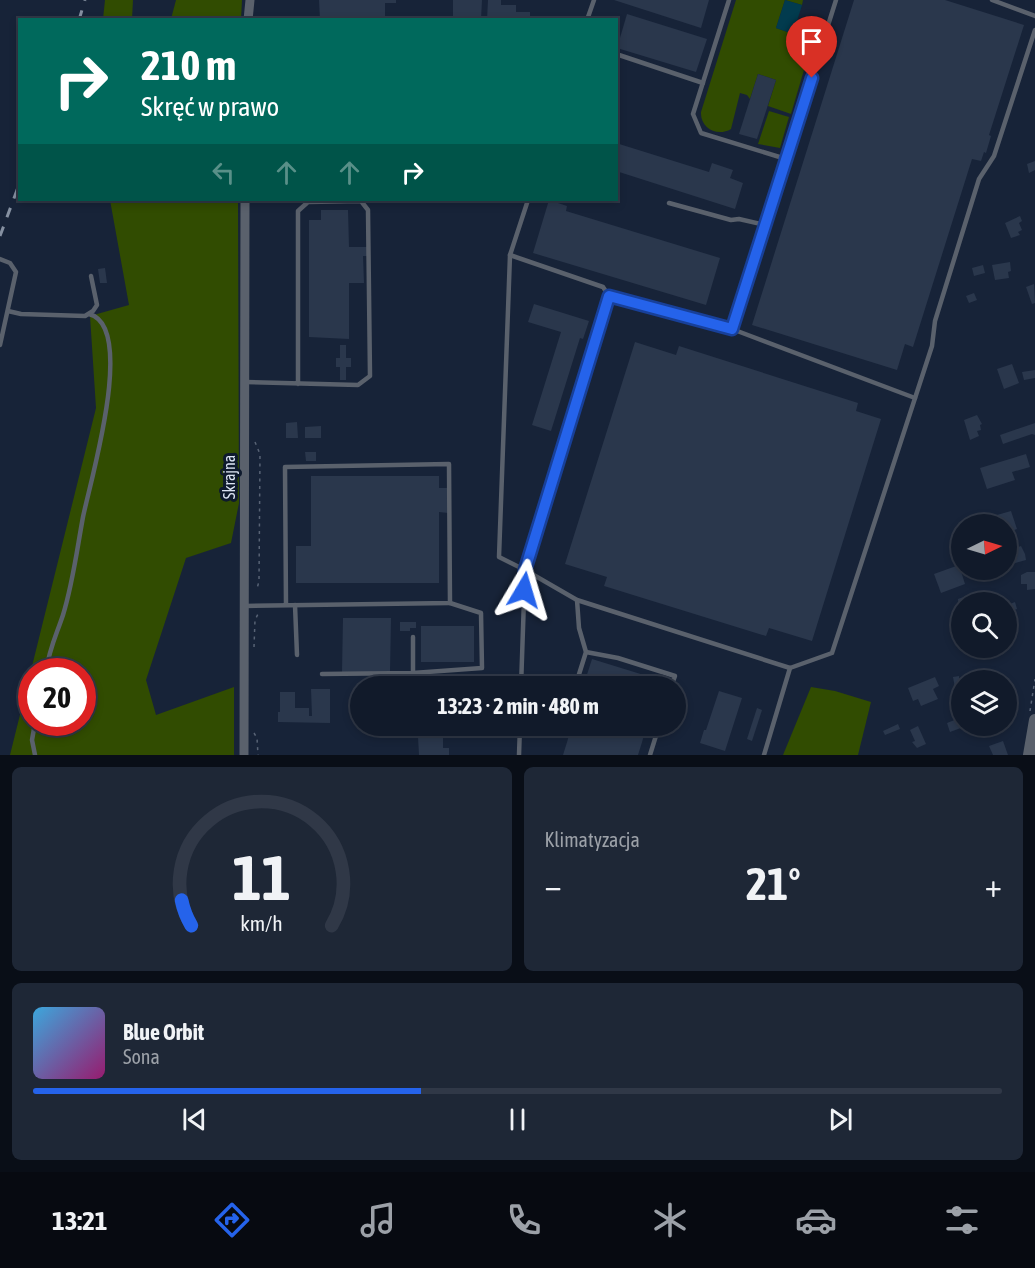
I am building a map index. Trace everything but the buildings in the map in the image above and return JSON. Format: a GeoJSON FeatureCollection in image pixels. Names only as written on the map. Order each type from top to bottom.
{"type":"FeatureCollection","features":[{"type":"Feature","properties":{"kind":"street"},"geometry":{"type":"LineString","coordinates":[[248,18],[250,0]]}},
{"type":"Feature","properties":{"kind":"street","name":"Skrajna"},"geometry":{"type":"LineString","coordinates":[[244,755],[245,201]]}},
{"type":"Feature","properties":{"kind":"street"},"geometry":{"type":"LineString","coordinates":[[1029,755],[1035,720]]}},
{"type":"Feature","properties":{"kind":"lane"},"geometry":{"type":"LineString","coordinates":[[588,18],[594,0]]}},
{"type":"Feature","properties":{"kind":"lane"},"geometry":{"type":"LineString","coordinates":[[729,0],[693,114],[701,134],[786,159]]}},
{"type":"Feature","properties":{"kind":"lane"},"geometry":{"type":"LineString","coordinates":[[732,329],[837,0]]}},
{"type":"Feature","properties":{"kind":"lane"},"geometry":{"type":"LineString","coordinates":[[992,0],[1035,16]]}},
{"type":"Feature","properties":{"kind":"lane"},"geometry":{"type":"LineString","coordinates":[[528,201],[510,255],[499,557],[577,600],[790,668],[832,653],[932,346],[935,321],[979,179],[994,156],[1035,30]]}},
{"type":"Feature","properties":{"kind":"lane"},"geometry":{"type":"LineString","coordinates":[[618,55],[702,83]]}},
{"type":"Feature","properties":{"kind":"lane"},"geometry":{"type":"LineString","coordinates":[[245,382],[298,384],[358,385],[370,376],[368,210],[361,201],[308,202],[298,211],[298,384]]}},
{"type":"Feature","properties":{"kind":"lane"},"geometry":{"type":"LineString","coordinates":[[669,202],[731,220],[739,219],[765,225]]}},
{"type":"Feature","properties":{"kind":"lane"},"geometry":{"type":"LineString","coordinates":[[510,255],[603,286],[609,296],[732,329],[915,398]]}},
{"type":"Feature","properties":{"kind":"lane"},"geometry":{"type":"LineString","coordinates":[[0,260],[10,263],[16,272],[0,345]]}},
{"type":"Feature","properties":{"kind":"lane"},"geometry":{"type":"LineString","coordinates":[[8,311],[21,314],[85,316],[97,304],[91,276]]}},
{"type":"Feature","properties":{"kind":"lane"},"geometry":{"type":"LineString","coordinates":[[521,676],[525,570],[609,296]]}},
{"type":"Feature","properties":{"kind":"lane"},"geometry":{"type":"LineString","coordinates":[[48,658],[63,614],[75,564],[110,392],[109,338],[100,318],[89,314]]}},
{"type":"Feature","properties":{"kind":"lane"},"geometry":{"type":"LineString","coordinates":[[286,605],[285,467],[449,464],[450,603]]}},
{"type":"Feature","properties":{"kind":"lane"},"geometry":{"type":"LineString","coordinates":[[577,600],[579,628],[586,652],[578,676]]}},
{"type":"Feature","properties":{"kind":"lane"},"geometry":{"type":"LineString","coordinates":[[245,606],[450,603],[481,613],[482,668],[413,673],[322,675]]}},
{"type":"Feature","properties":{"kind":"lane"},"geometry":{"type":"LineString","coordinates":[[295,605],[297,655]]}},
{"type":"Feature","properties":{"kind":"lane"},"geometry":{"type":"LineString","coordinates":[[413,637],[413,673]]}},
{"type":"Feature","properties":{"kind":"lane"},"geometry":{"type":"LineString","coordinates":[[586,652],[618,658],[675,676]]}},
{"type":"Feature","properties":{"kind":"lane"},"geometry":{"type":"LineString","coordinates":[[764,755],[790,668]]}},
{"type":"Feature","properties":{"kind":"lane"},"geometry":{"type":"LineString","coordinates":[[33,736],[35,755]]}},
{"type":"Feature","properties":{"kind":"lane"},"geometry":{"type":"LineString","coordinates":[[519,736],[519,755]]}},
{"type":"Feature","properties":{"kind":"lane"},"geometry":{"type":"LineString","coordinates":[[650,755],[656,736]]}},
{"type":"Feature","properties":{"kind":"path"},"geometry":{"type":"LineString","coordinates":[[250,589],[256,589],[259,581],[260,454],[254,440]]}},
{"type":"Feature","properties":{"kind":"path"},"geometry":{"type":"LineString","coordinates":[[254,655],[258,606]]}},
{"type":"Feature","properties":{"kind":"path"},"geometry":{"type":"LineString","coordinates":[[253,732],[257,738],[258,755]]}},
{"type":"Feature","properties":{"kind":"green space"},"geometry":{"type":"Polygon","coordinates":[[[105,0],[133,0],[132,18],[103,18],[105,0]]]}},
{"type":"Feature","properties":{"kind":"green space"},"geometry":{"type":"Polygon","coordinates":[[[176,0],[242,0],[241,18],[171,18],[176,0]]]}},
{"type":"Feature","properties":{"kind":"green space"},"geometry":{"type":"Polygon","coordinates":[[[736,0],[785,0],[776,28],[791,33],[791,40],[803,44],[809,53],[791,114],[768,106],[776,80],[758,74],[750,99],[747,95],[740,93],[731,129],[716,132],[703,123],[701,112],[736,0]]]}},
{"type":"Feature","properties":{"kind":"green space"},"geometry":{"type":"Polygon","coordinates":[[[785,0],[803,0],[802,5],[785,0]]]}},
{"type":"Feature","properties":{"kind":"green space"},"geometry":{"type":"Polygon","coordinates":[[[769,111],[789,117],[780,148],[758,144],[769,111]]]}},
{"type":"Feature","properties":{"kind":"green space"},"geometry":{"type":"Polygon","coordinates":[[[110,201],[238,201],[239,503],[231,543],[186,558],[146,680],[156,715],[234,687],[234,755],[10,755],[18,723],[18,736],[96,736],[96,658],[34,658],[96,408],[90,316],[129,305],[110,201]]]}},
{"type":"Feature","properties":{"kind":"green space"},"geometry":{"type":"Polygon","coordinates":[[[811,687],[835,691],[871,702],[858,755],[783,755],[811,687]]]}},
{"type":"Feature","properties":{"kind":"water"},"geometry":{"type":"Polygon","coordinates":[[[785,0],[802,5],[793,34],[776,28],[785,0]]]}},
{"type":"Feature","properties":{"kind":"railway"},"geometry":{"type":"LineString","coordinates":[[80,18],[85,0]]}},
{"type":"Feature","properties":{"kind":"railway"},"geometry":{"type":"LineString","coordinates":[[0,236],[18,187]]}},
{"type":"Feature","properties":{"kind":"route"},"geometry":{"type":"LineString","coordinates":[[524,590],[525,570],[609,296],[732,329],[812,78]]}}]}
